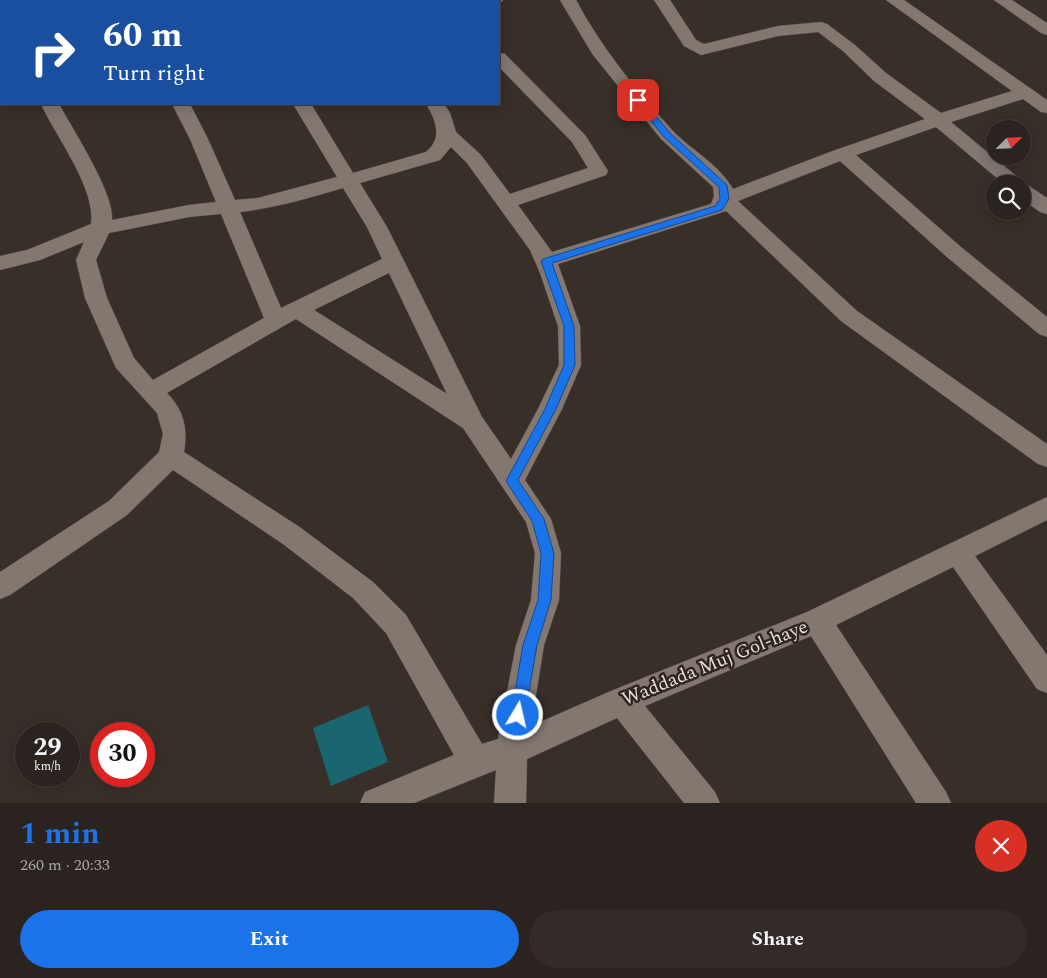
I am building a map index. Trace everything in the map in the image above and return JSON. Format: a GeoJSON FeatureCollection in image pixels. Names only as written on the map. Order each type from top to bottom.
{"type":"FeatureCollection","features":[{"type":"Feature","properties":{"kind":"street"},"geometry":{"type":"LineString","coordinates":[[568,0],[599,52],[667,135],[724,186],[725,199],[849,316],[1047,457]]}},
{"type":"Feature","properties":{"kind":"street"},"geometry":{"type":"LineString","coordinates":[[662,0],[690,43],[701,50],[778,31],[821,27],[849,48],[880,78],[937,119],[1005,175]]}},
{"type":"Feature","properties":{"kind":"street"},"geometry":{"type":"LineString","coordinates":[[894,0],[1047,108]]}},
{"type":"Feature","properties":{"kind":"street"},"geometry":{"type":"LineString","coordinates":[[1002,0],[1047,30]]}},
{"type":"Feature","properties":{"kind":"street"},"geometry":{"type":"LineString","coordinates":[[500,59],[579,139],[599,168],[599,171],[583,177],[506,202]]}},
{"type":"Feature","properties":{"kind":"street"},"geometry":{"type":"LineString","coordinates":[[546,261],[718,208],[725,199],[803,167],[844,154],[937,119],[1024,93]]}},
{"type":"Feature","properties":{"kind":"street"},"geometry":{"type":"LineString","coordinates":[[0,587],[118,508],[171,456],[175,434],[168,409],[150,392],[124,362],[96,298],[86,260],[101,228],[103,211],[86,169],[51,105]]}},
{"type":"Feature","properties":{"kind":"street"},"geometry":{"type":"LineString","coordinates":[[182,105],[199,139],[276,321]]}},
{"type":"Feature","properties":{"kind":"street"},"geometry":{"type":"LineString","coordinates":[[303,105],[377,227],[472,422],[538,519],[548,553],[545,600],[530,645],[512,750],[510,803]]}},
{"type":"Feature","properties":{"kind":"street"},"geometry":{"type":"LineString","coordinates":[[436,105],[441,113],[448,134],[474,159],[540,249],[569,326],[570,365],[550,409],[512,481]]}},
{"type":"Feature","properties":{"kind":"street"},"geometry":{"type":"LineString","coordinates":[[0,263],[32,255],[101,228],[189,211],[258,204],[350,180],[433,156],[440,149],[448,134]]}},
{"type":"Feature","properties":{"kind":"street"},"geometry":{"type":"LineString","coordinates":[[844,154],[954,252],[1047,329]]}},
{"type":"Feature","properties":{"kind":"street"},"geometry":{"type":"LineString","coordinates":[[1031,196],[1047,208]]}},
{"type":"Feature","properties":{"kind":"street"},"geometry":{"type":"LineString","coordinates":[[150,392],[297,309],[394,262]]}},
{"type":"Feature","properties":{"kind":"street"},"geometry":{"type":"LineString","coordinates":[[297,309],[472,422]]}},
{"type":"Feature","properties":{"kind":"street"},"geometry":{"type":"LineString","coordinates":[[171,456],[292,536],[363,590],[396,624],[475,762]]}},
{"type":"Feature","properties":{"kind":"street","name":"Waddada Muj Gol-haye"},"geometry":{"type":"LineString","coordinates":[[376,803],[475,762],[512,750],[622,701],[817,621],[1047,508]]}},
{"type":"Feature","properties":{"kind":"street"},"geometry":{"type":"LineString","coordinates":[[958,553],[1047,679]]}},
{"type":"Feature","properties":{"kind":"street"},"geometry":{"type":"LineString","coordinates":[[817,621],[935,803]]}},
{"type":"Feature","properties":{"kind":"street"},"geometry":{"type":"LineString","coordinates":[[622,701],[704,803]]}},
{"type":"Feature","properties":{"kind":"building"},"geometry":{"type":"Polygon","coordinates":[[[368,705],[388,762],[331,786],[313,728],[368,705]]]}},
{"type":"Feature","properties":{"kind":"route"},"geometry":{"type":"LineString","coordinates":[[518,715],[530,645],[545,600],[548,553],[538,519],[512,481],[550,409],[570,365],[569,326],[546,261],[718,208],[725,199],[724,186],[667,135],[638,100]]}}]}
